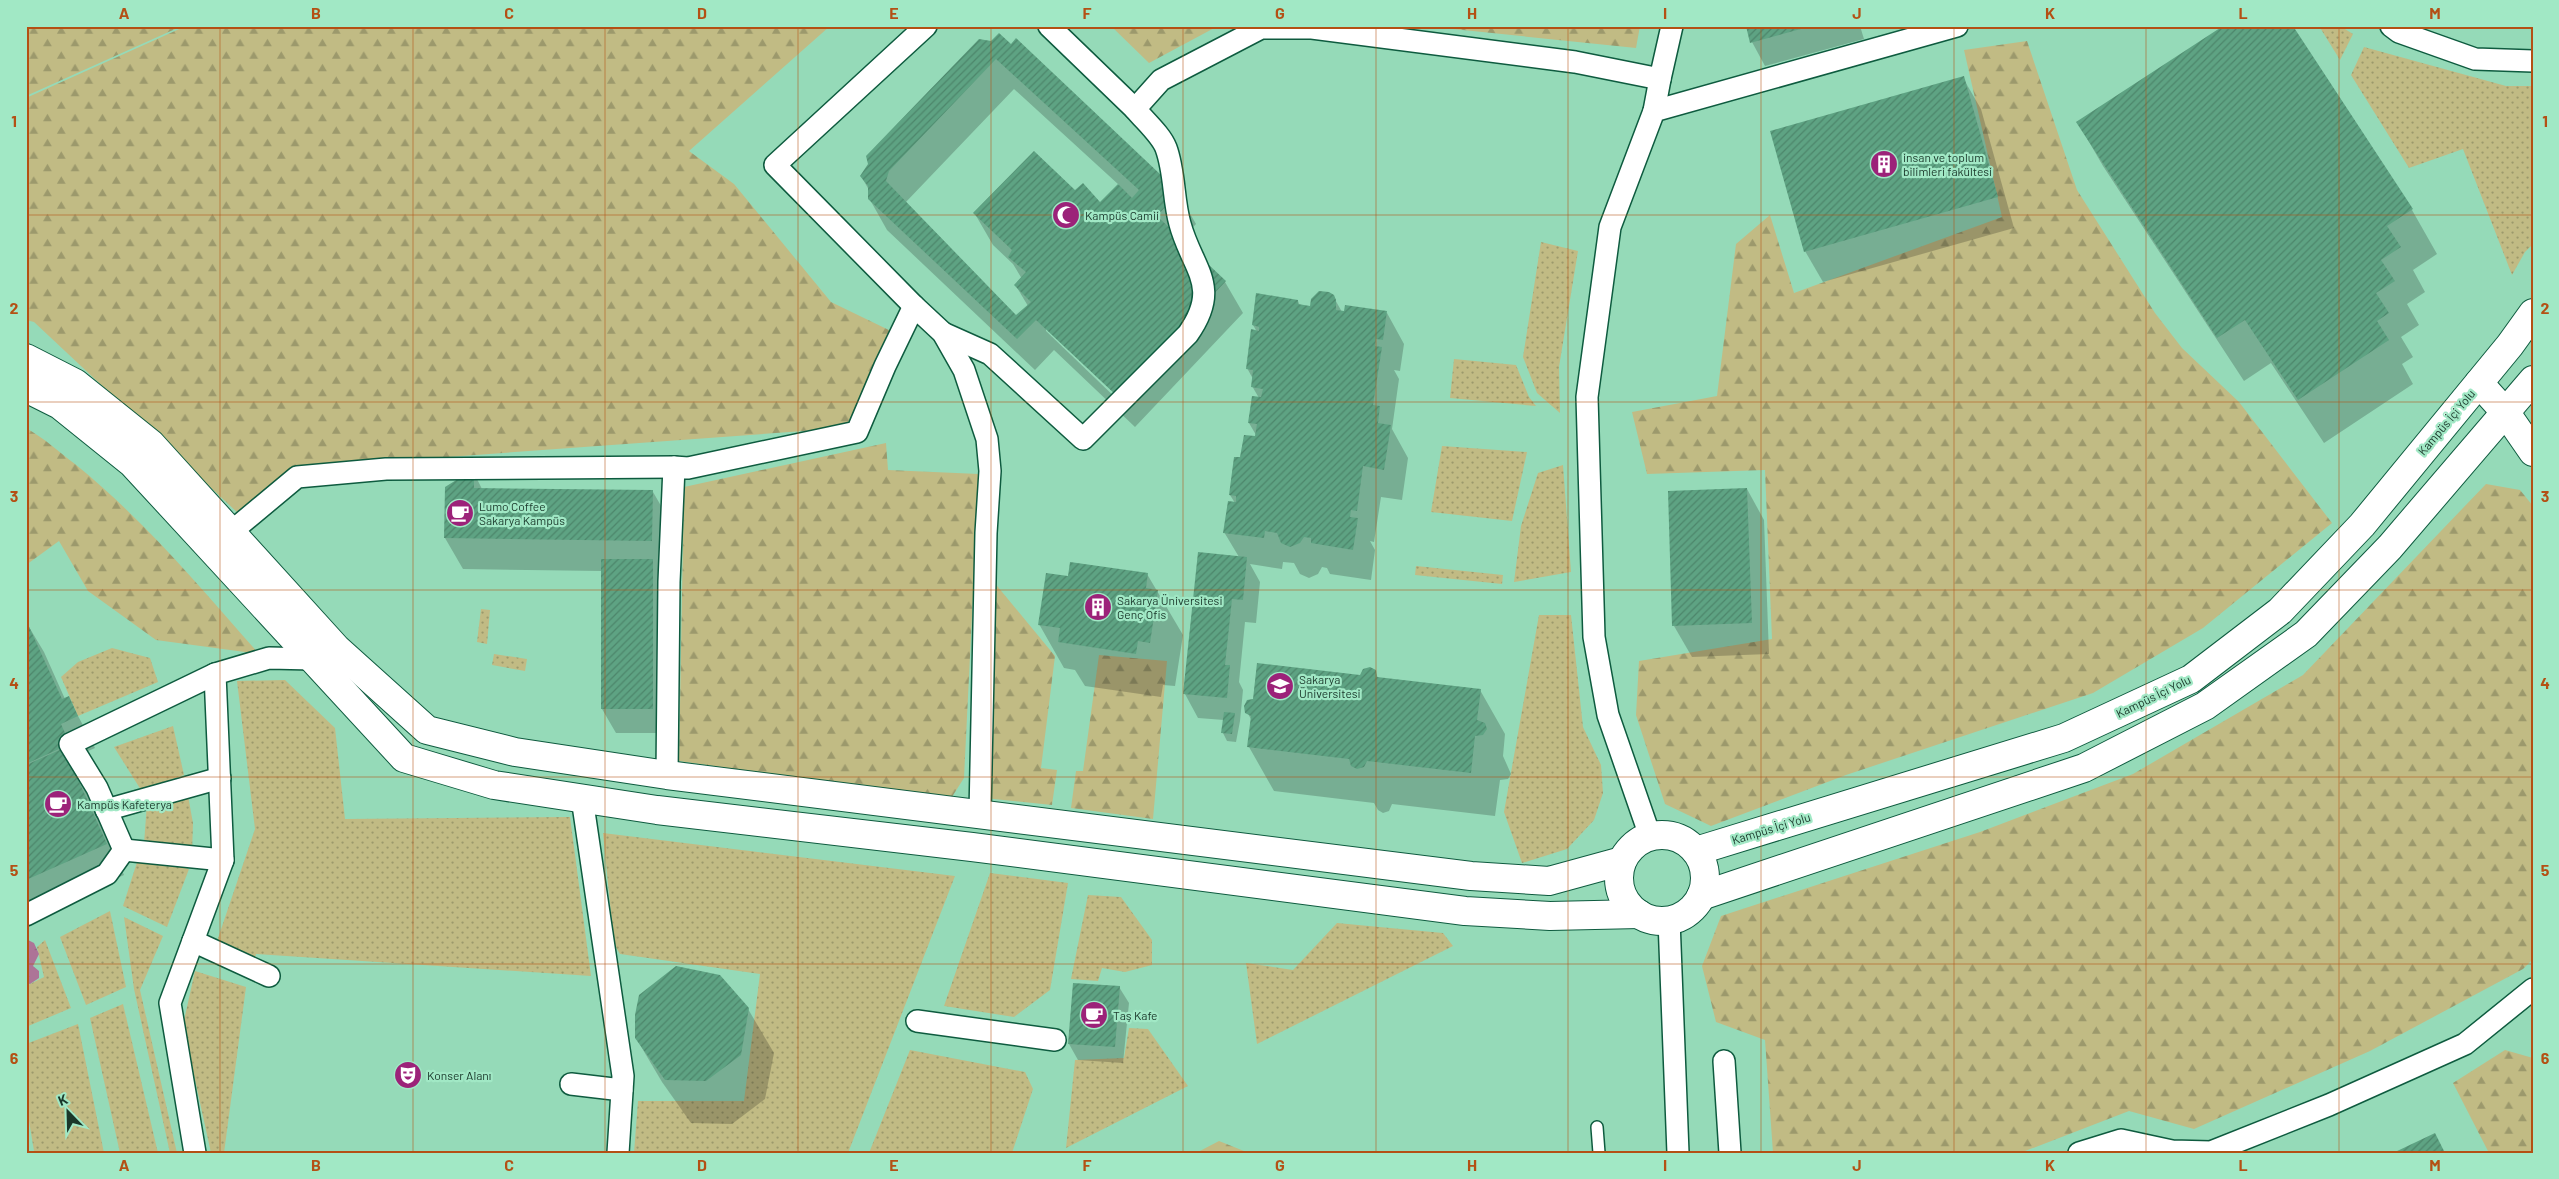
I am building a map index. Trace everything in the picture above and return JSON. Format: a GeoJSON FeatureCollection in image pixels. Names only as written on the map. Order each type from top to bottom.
{"type":"FeatureCollection","features":[{"type":"Feature","properties":{"kind":"street"},"geometry":{"type":"LineString","coordinates":[[926,26],[775,165],[943,333],[964,370],[987,438],[990,471],[986,533],[980,813]]}},
{"type":"Feature","properties":{"kind":"street"},"geometry":{"type":"LineString","coordinates":[[943,333],[990,354],[1083,439],[1188,334],[1200,316],[1203,287],[1201,272],[1180,225],[1166,147],[1136,109],[1049,26]]}},
{"type":"Feature","properties":{"kind":"street"},"geometry":{"type":"LineString","coordinates":[[1650,836],[1608,715],[1594,637],[1587,397],[1610,227],[1654,110],[1672,26]]}},
{"type":"Feature","properties":{"kind":"street"},"geometry":{"type":"LineString","coordinates":[[1654,110],[1902,34],[1957,26]]}},
{"type":"Feature","properties":{"kind":"street"},"geometry":{"type":"LineString","coordinates":[[2391,26],[2399,32],[2475,59],[2533,61]]}},
{"type":"Feature","properties":{"kind":"street"},"geometry":{"type":"LineString","coordinates":[[1136,109],[1161,80],[1261,28],[1312,28],[1575,62],[1660,78]]}},
{"type":"Feature","properties":{"kind":"street"},"geometry":{"type":"LineString","coordinates":[[231,532],[297,477],[386,469],[674,466],[688,468],[856,432],[914,306]]}},
{"type":"Feature","properties":{"kind":"street","name":"Kampüs İçi Yolu"},"geometry":{"type":"LineString","coordinates":[[1696,851],[2064,738],[2190,679],[2280,610],[2362,525],[2510,345],[2533,313]]}},
{"type":"Feature","properties":{"kind":"street"},"geometry":{"type":"LineString","coordinates":[[1701,896],[2084,768],[2206,706],[2306,634],[2390,547],[2506,413],[2533,379],[2510,345]]}},
{"type":"Feature","properties":{"kind":"street"},"geometry":{"type":"LineString","coordinates":[[26,358],[75,383],[151,444],[231,532],[404,758],[494,785],[582,798],[1465,911],[1550,916],[1639,914]]}},
{"type":"Feature","properties":{"kind":"street"},"geometry":{"type":"LineString","coordinates":[[2479,383],[2506,413],[2533,452]]}},
{"type":"Feature","properties":{"kind":"street"},"geometry":{"type":"LineString","coordinates":[[26,388],[60,405],[132,463],[325,654],[428,730],[514,752],[667,775],[1471,876],[1549,881],[1622,861]]}},
{"type":"Feature","properties":{"kind":"street"},"geometry":{"type":"LineString","coordinates":[[667,775],[669,553],[674,466]]}},
{"type":"Feature","properties":{"kind":"street"},"geometry":{"type":"LineString","coordinates":[[124,850],[97,788],[70,744],[215,674],[269,658],[325,654]]}},
{"type":"Feature","properties":{"kind":"street"},"geometry":{"type":"LineString","coordinates":[[196,1153],[170,1003],[223,860],[215,674]]}},
{"type":"Feature","properties":{"kind":"street"},"geometry":{"type":"LineString","coordinates":[[106,810],[220,778]]}},
{"type":"Feature","properties":{"kind":"street"},"geometry":{"type":"LineString","coordinates":[[582,798],[623,1076],[618,1153]]}},
{"type":"Feature","properties":{"kind":"street"},"geometry":{"type":"LineString","coordinates":[[1650,836],[1675,837],[1686,842],[1696,851],[1702,861],[1705,873],[1701,896],[1693,907],[1682,916],[1658,921],[1639,914],[1629,906],[1619,884],[1622,861],[1638,842],[1650,836]]}},
{"type":"Feature","properties":{"kind":"street"},"geometry":{"type":"LineString","coordinates":[[124,850],[223,860]]}},
{"type":"Feature","properties":{"kind":"street"},"geometry":{"type":"LineString","coordinates":[[26,915],[108,874],[124,850]]}},
{"type":"Feature","properties":{"kind":"street"},"geometry":{"type":"LineString","coordinates":[[1669,920],[1678,1153]]}},
{"type":"Feature","properties":{"kind":"street"},"geometry":{"type":"LineString","coordinates":[[193,942],[269,976]]}},
{"type":"Feature","properties":{"kind":"street"},"geometry":{"type":"LineString","coordinates":[[2079,1153],[2120,1140],[2172,1151],[2210,1152],[2329,1105],[2465,1044],[2533,989]]}},
{"type":"Feature","properties":{"kind":"street"},"geometry":{"type":"LineString","coordinates":[[917,1021],[1055,1040]]}},
{"type":"Feature","properties":{"kind":"street"},"geometry":{"type":"LineString","coordinates":[[1724,1061],[1730,1153]]}},
{"type":"Feature","properties":{"kind":"street"},"geometry":{"type":"LineString","coordinates":[[570,1084],[622,1090]]}},
{"type":"Feature","properties":{"kind":"lane"},"geometry":{"type":"LineString","coordinates":[[1596,1127],[1599,1153]]}},
{"type":"Feature","properties":{"kind":"green space"},"geometry":{"type":"Polygon","coordinates":[[[26,26],[182,26],[26,96],[26,26]]]}},
{"type":"Feature","properties":{"kind":"green space"},"geometry":{"type":"Polygon","coordinates":[[[186,26],[830,26],[689,151],[734,184],[831,302],[895,333],[845,428],[311,467],[240,515],[34,322],[26,320],[26,98],[186,26]]]}},
{"type":"Feature","properties":{"kind":"green space"},"geometry":{"type":"Polygon","coordinates":[[[1111,26],[1218,26],[1149,63],[1111,26]]]}},
{"type":"Feature","properties":{"kind":"green space"},"geometry":{"type":"Polygon","coordinates":[[[1424,26],[1640,26],[1636,48],[1424,26]]]}},
{"type":"Feature","properties":{"kind":"green space"},"geometry":{"type":"Polygon","coordinates":[[[2319,26],[2340,26],[2353,34],[2340,60],[2319,26]]]}},
{"type":"Feature","properties":{"kind":"green space"},"geometry":{"type":"Polygon","coordinates":[[[2027,41],[2077,190],[2155,313],[2182,348],[2239,402],[2332,523],[2203,628],[2093,693],[1846,775],[1711,826],[1665,804],[1636,715],[1639,661],[1772,639],[1765,470],[1647,474],[1632,412],[1717,396],[1736,244],[1770,215],[1794,293],[2002,217],[1964,50],[2027,41]]]}},
{"type":"Feature","properties":{"kind":"green space"},"geometry":{"type":"Polygon","coordinates":[[[2364,47],[2506,86],[2533,86],[2533,244],[2525,252],[2512,275],[2463,149],[2409,168],[2351,75],[2364,47]]]}},
{"type":"Feature","properties":{"kind":"green space"},"geometry":{"type":"Polygon","coordinates":[[[1541,242],[1578,251],[1559,367],[1560,413],[1537,393],[1523,357],[1541,242]]]}},
{"type":"Feature","properties":{"kind":"green space"},"geometry":{"type":"Polygon","coordinates":[[[1454,359],[1516,365],[1529,397],[1536,406],[1450,398],[1454,359]]]}},
{"type":"Feature","properties":{"kind":"green space"},"geometry":{"type":"Polygon","coordinates":[[[26,428],[75,464],[125,508],[171,555],[259,654],[156,640],[88,591],[59,541],[26,565],[26,428]]]}},
{"type":"Feature","properties":{"kind":"green space"},"geometry":{"type":"Polygon","coordinates":[[[886,443],[888,470],[979,474],[964,778],[950,800],[679,761],[684,487],[886,443]]]}},
{"type":"Feature","properties":{"kind":"green space"},"geometry":{"type":"Polygon","coordinates":[[[1442,446],[1527,452],[1512,521],[1431,512],[1442,446]]]}},
{"type":"Feature","properties":{"kind":"green space"},"geometry":{"type":"Polygon","coordinates":[[[1563,465],[1571,572],[1514,582],[1521,526],[1538,473],[1563,465]]]}},
{"type":"Feature","properties":{"kind":"green space"},"geometry":{"type":"Polygon","coordinates":[[[2486,484],[2520,490],[2533,506],[2533,959],[2523,969],[2370,1051],[2194,1129],[2129,1111],[2020,1153],[1773,1153],[1765,1040],[1716,1022],[1702,966],[1721,916],[1980,832],[2133,774],[2303,675],[2486,484]]]}},
{"type":"Feature","properties":{"kind":"green space"},"geometry":{"type":"Polygon","coordinates":[[[1416,566],[1503,575],[1502,584],[1415,575],[1416,566]]]}},
{"type":"Feature","properties":{"kind":"green space"},"geometry":{"type":"Polygon","coordinates":[[[993,581],[1055,656],[1041,768],[1057,770],[1052,805],[984,798],[993,581]]]}},
{"type":"Feature","properties":{"kind":"green space"},"geometry":{"type":"Polygon","coordinates":[[[481,609],[490,610],[487,644],[477,642],[481,609]]]}},
{"type":"Feature","properties":{"kind":"green space"},"geometry":{"type":"Polygon","coordinates":[[[1539,615],[1571,615],[1583,727],[1601,765],[1603,793],[1594,820],[1567,849],[1522,863],[1504,812],[1539,615]]]}},
{"type":"Feature","properties":{"kind":"green space"},"geometry":{"type":"Polygon","coordinates":[[[112,648],[150,658],[158,682],[78,716],[61,677],[78,662],[112,648]]]}},
{"type":"Feature","properties":{"kind":"green space"},"geometry":{"type":"Polygon","coordinates":[[[494,654],[527,659],[525,671],[492,665],[494,654]]]}},
{"type":"Feature","properties":{"kind":"green space"},"geometry":{"type":"Polygon","coordinates":[[[1099,655],[1167,661],[1153,819],[1071,808],[1076,771],[1083,771],[1099,655]]]}},
{"type":"Feature","properties":{"kind":"green space"},"geometry":{"type":"Polygon","coordinates":[[[285,680],[335,728],[345,819],[570,817],[591,976],[256,954],[253,966],[214,950],[255,829],[237,681],[285,680]]]}},
{"type":"Feature","properties":{"kind":"green space"},"geometry":{"type":"Polygon","coordinates":[[[173,726],[184,775],[141,790],[114,747],[173,726]]]}},
{"type":"Feature","properties":{"kind":"green space"},"geometry":{"type":"Polygon","coordinates":[[[188,796],[193,823],[192,853],[144,844],[147,803],[188,796]]]}},
{"type":"Feature","properties":{"kind":"green space"},"geometry":{"type":"Polygon","coordinates":[[[603,833],[955,876],[848,1153],[634,1153],[638,1101],[744,1101],[760,974],[620,954],[614,944],[603,833]]]}},
{"type":"Feature","properties":{"kind":"green space"},"geometry":{"type":"Polygon","coordinates":[[[139,856],[189,869],[167,927],[123,906],[139,856]]]}},
{"type":"Feature","properties":{"kind":"green space"},"geometry":{"type":"Polygon","coordinates":[[[990,873],[1068,883],[1050,990],[1014,1017],[944,1006],[990,873]]]}},
{"type":"Feature","properties":{"kind":"green space"},"geometry":{"type":"Polygon","coordinates":[[[1088,895],[1121,897],[1152,940],[1152,965],[1125,972],[1102,968],[1098,981],[1071,979],[1088,895]]]}},
{"type":"Feature","properties":{"kind":"green space"},"geometry":{"type":"Polygon","coordinates":[[[110,911],[126,987],[86,1005],[60,937],[110,911]]]}},
{"type":"Feature","properties":{"kind":"green space"},"geometry":{"type":"Polygon","coordinates":[[[124,917],[163,936],[140,990],[177,1153],[170,1153],[134,989],[124,917]]]}},
{"type":"Feature","properties":{"kind":"green space"},"geometry":{"type":"Polygon","coordinates":[[[1337,923],[1443,933],[1453,946],[1257,1044],[1246,963],[1293,970],[1337,923]]]}},
{"type":"Feature","properties":{"kind":"green space"},"geometry":{"type":"Polygon","coordinates":[[[45,940],[71,1008],[26,1027],[26,986],[44,977],[37,947],[45,940]]]}},
{"type":"Feature","properties":{"kind":"green space"},"geometry":{"type":"Polygon","coordinates":[[[195,971],[246,987],[224,1153],[211,1153],[183,1025],[195,971]]]}},
{"type":"Feature","properties":{"kind":"green space"},"geometry":{"type":"Polygon","coordinates":[[[123,1004],[158,1153],[120,1153],[90,1018],[123,1004]]]}},
{"type":"Feature","properties":{"kind":"green space"},"geometry":{"type":"Polygon","coordinates":[[[78,1024],[104,1153],[34,1151],[26,1103],[26,1044],[78,1024]]]}},
{"type":"Feature","properties":{"kind":"green space"},"geometry":{"type":"Polygon","coordinates":[[[1129,1028],[1148,1029],[1188,1086],[1066,1148],[1075,1060],[1124,1058],[1129,1028]]]}},
{"type":"Feature","properties":{"kind":"green space"},"geometry":{"type":"Polygon","coordinates":[[[910,1050],[1025,1072],[1033,1089],[1012,1153],[869,1153],[910,1050]]]}},
{"type":"Feature","properties":{"kind":"green space"},"geometry":{"type":"Polygon","coordinates":[[[2505,1050],[2533,1058],[2533,1153],[2489,1153],[2453,1083],[2505,1050]]]}},
{"type":"Feature","properties":{"kind":"green space"},"geometry":{"type":"Polygon","coordinates":[[[1219,1141],[1249,1153],[1196,1153],[1219,1141]]]}},
{"type":"Feature","properties":{"kind":"water"},"geometry":{"type":"Polygon","coordinates":[[[26,939],[34,943],[39,954],[33,966],[39,971],[39,978],[30,984],[26,983],[26,939]]]}},
{"type":"Feature","properties":{"kind":"building"},"geometry":{"type":"Polygon","coordinates":[[[1746,26],[1808,26],[1808,27],[1750,43],[1746,26]]]}},
{"type":"Feature","properties":{"kind":"building"},"geometry":{"type":"Polygon","coordinates":[[[2223,26],[2293,26],[2413,209],[2387,226],[2401,247],[2381,260],[2395,281],[2376,293],[2389,313],[2377,321],[2389,340],[2298,400],[2245,320],[2217,338],[2076,122],[2223,26]]]}},
{"type":"Feature","properties":{"kind":"building","name":"Kampüs Camii"},"geometry":{"type":"Polygon","coordinates":[[[999,33],[1011,44],[1016,38],[1179,192],[1157,216],[1226,281],[1117,396],[1036,320],[1017,339],[868,199],[868,186],[860,176],[868,164],[866,156],[979,39],[991,41],[999,33]],[[996,59],[889,171],[886,181],[1016,315],[1031,302],[1014,285],[1026,272],[1008,257],[1012,250],[973,213],[1034,151],[1075,190],[1083,183],[1100,202],[1118,184],[1132,198],[1139,190],[996,59]]]}},
{"type":"Feature","properties":{"kind":"building","name":"insan ve toplum bilimleri fakültesi"},"geometry":{"type":"Polygon","coordinates":[[[1964,76],[1998,197],[1804,252],[1770,131],[1964,76]]]}},
{"type":"Feature","properties":{"kind":"building"},"geometry":{"type":"Polygon","coordinates":[[[1319,291],[1329,292],[1334,295],[1336,310],[1344,311],[1345,305],[1387,311],[1383,340],[1376,339],[1375,346],[1382,347],[1373,405],[1380,406],[1378,423],[1391,425],[1384,470],[1363,466],[1357,511],[1351,510],[1350,517],[1358,518],[1353,550],[1311,543],[1311,538],[1304,537],[1300,543],[1290,547],[1281,543],[1277,533],[1265,531],[1264,538],[1223,533],[1228,501],[1236,502],[1236,496],[1229,495],[1234,457],[1240,457],[1244,435],[1255,436],[1257,424],[1248,423],[1252,396],[1261,397],[1263,389],[1251,387],[1253,370],[1246,369],[1251,329],[1259,331],[1259,327],[1252,325],[1256,293],[1298,300],[1298,304],[1310,306],[1311,299],[1319,291]]]}},
{"type":"Feature","properties":{"kind":"building"},"geometry":{"type":"Polygon","coordinates":[[[474,469],[474,488],[653,490],[652,541],[444,538],[445,487],[474,469]]]}},
{"type":"Feature","properties":{"kind":"building"},"geometry":{"type":"Polygon","coordinates":[[[1747,488],[1752,623],[1672,626],[1668,491],[1747,488]]]}},
{"type":"Feature","properties":{"kind":"building"},"geometry":{"type":"Polygon","coordinates":[[[1198,552],[1247,557],[1243,600],[1232,599],[1225,665],[1230,665],[1227,698],[1183,694],[1198,552]]]}},
{"type":"Feature","properties":{"kind":"building"},"geometry":{"type":"Polygon","coordinates":[[[601,559],[653,559],[653,709],[601,709],[601,559]]]}},
{"type":"Feature","properties":{"kind":"building","name":"Sakarya Üniversitesi Genç Ofis"},"geometry":{"type":"Polygon","coordinates":[[[1070,562],[1148,573],[1146,588],[1158,590],[1150,643],[1138,641],[1136,654],[1058,642],[1060,628],[1038,625],[1046,573],[1068,576],[1070,562]]]}},
{"type":"Feature","properties":{"kind":"building"},"geometry":{"type":"Polygon","coordinates":[[[26,620],[62,699],[69,696],[78,716],[61,724],[70,744],[26,764],[26,620]]]}},
{"type":"Feature","properties":{"kind":"building"},"geometry":{"type":"Polygon","coordinates":[[[1257,663],[1360,675],[1363,669],[1370,667],[1376,670],[1377,677],[1481,689],[1477,720],[1485,723],[1487,729],[1483,735],[1475,736],[1471,773],[1367,761],[1364,767],[1357,769],[1351,766],[1349,759],[1247,747],[1251,716],[1245,713],[1244,706],[1247,700],[1253,699],[1257,663]]]}},
{"type":"Feature","properties":{"kind":"building"},"geometry":{"type":"Polygon","coordinates":[[[1224,712],[1235,713],[1232,734],[1221,733],[1224,712]]]}},
{"type":"Feature","properties":{"kind":"building","name":"Kampüs Kafeterya"},"geometry":{"type":"Polygon","coordinates":[[[64,748],[107,844],[26,880],[26,765],[64,748]]]}},
{"type":"Feature","properties":{"kind":"building"},"geometry":{"type":"Polygon","coordinates":[[[676,966],[720,975],[749,1008],[741,1055],[706,1081],[665,1080],[635,1038],[635,1015],[639,995],[676,966]]]}},
{"type":"Feature","properties":{"kind":"building","name":"Taş Kafe"},"geometry":{"type":"Polygon","coordinates":[[[1073,983],[1120,986],[1115,1047],[1068,1044],[1073,983]]]}},
{"type":"Feature","properties":{"kind":"building"},"geometry":{"type":"Polygon","coordinates":[[[2435,1133],[2445,1153],[2393,1153],[2435,1133]]]}},
{"type":"Feature","properties":{"kind":"place","name":"insan ve toplum bilimleri fakültesi"},"geometry":{"type":"Point","coordinates":[1884,164]}},
{"type":"Feature","properties":{"kind":"place","name":"Kampüs Camii"},"geometry":{"type":"Point","coordinates":[1066,215]}},
{"type":"Feature","properties":{"kind":"place","name":"Lumo Coffee Sakarya Kampüs"},"geometry":{"type":"Point","coordinates":[460,513]}},
{"type":"Feature","properties":{"kind":"place","name":"Sakarya Üniversitesi Genç Ofis"},"geometry":{"type":"Point","coordinates":[1098,607]}},
{"type":"Feature","properties":{"kind":"place","name":"Sakarya Üniversitesi"},"geometry":{"type":"Point","coordinates":[1280,686]}},
{"type":"Feature","properties":{"kind":"place","name":"Kampüs Kafeterya"},"geometry":{"type":"Point","coordinates":[58,804]}},
{"type":"Feature","properties":{"kind":"place","name":"Taş Kafe"},"geometry":{"type":"Point","coordinates":[1094,1015]}},
{"type":"Feature","properties":{"kind":"place","name":"Konser Alanı"},"geometry":{"type":"Point","coordinates":[408,1075]}}]}
